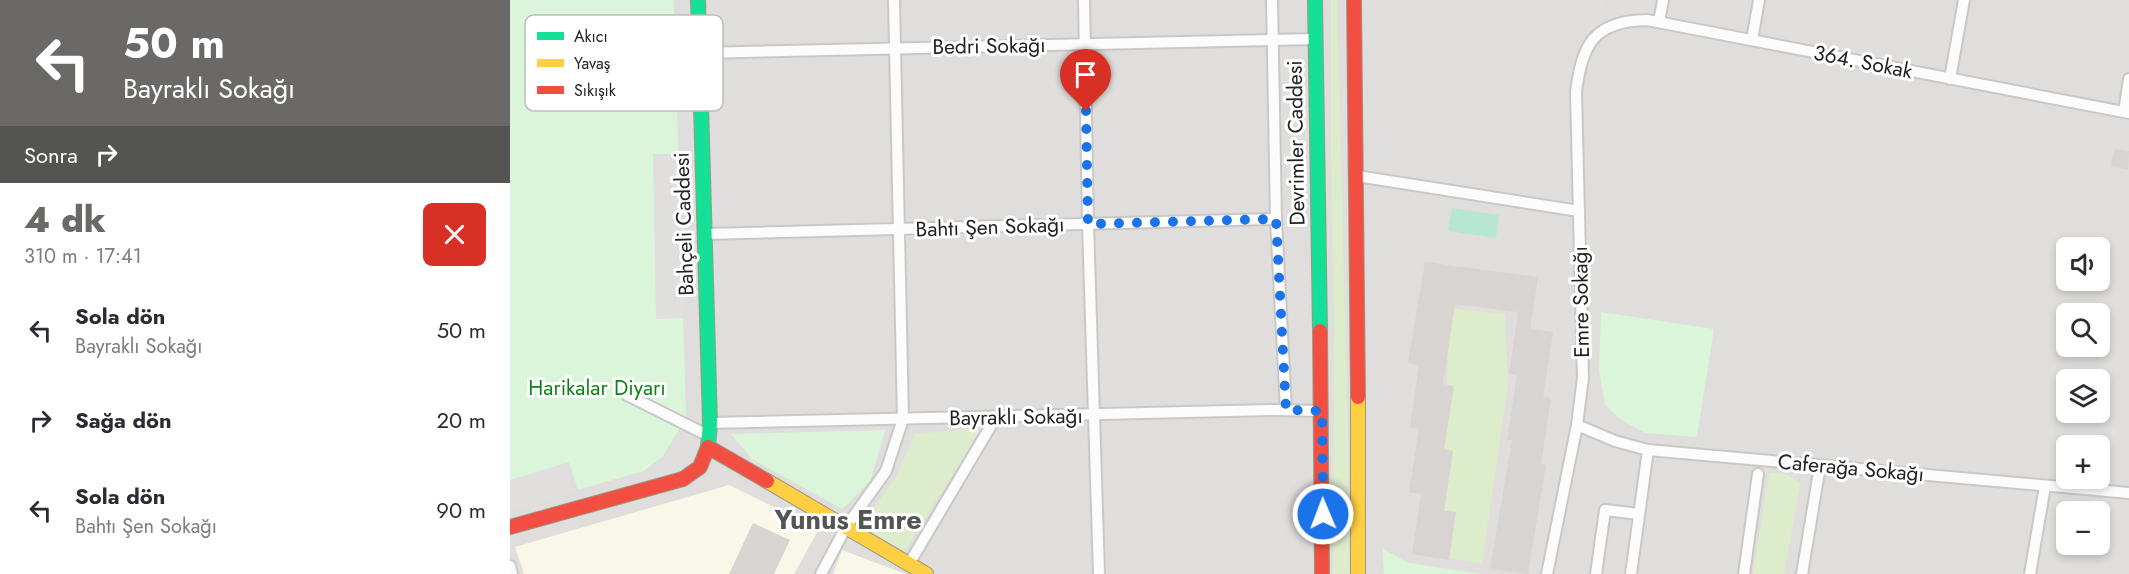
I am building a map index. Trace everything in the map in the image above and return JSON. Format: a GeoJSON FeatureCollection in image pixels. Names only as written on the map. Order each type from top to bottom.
{"type":"FeatureCollection","features":[{"type":"Feature","properties":{"kind":"main road","name":"Bahçeli Caddesi"},"geometry":{"type":"LineString","coordinates":[[698,0],[699,15]]}},
{"type":"Feature","properties":{"kind":"main road","name":"Devrimler Caddesi"},"geometry":{"type":"LineString","coordinates":[[1315,0],[1322,411],[1322,574]]}},
{"type":"Feature","properties":{"kind":"main road"},"geometry":{"type":"LineString","coordinates":[[1354,0],[1358,574]]}},
{"type":"Feature","properties":{"kind":"main road","name":"Bahçeli Caddesi"},"geometry":{"type":"LineString","coordinates":[[702,111],[709,435]]}},
{"type":"Feature","properties":{"kind":"main road"},"geometry":{"type":"LineString","coordinates":[[510,527],[683,479],[700,467],[709,435],[846,528],[926,574]]}},
{"type":"Feature","properties":{"kind":"street"},"geometry":{"type":"LineString","coordinates":[[821,574],[846,528],[886,471],[903,419],[894,0]]}},
{"type":"Feature","properties":{"kind":"street"},"geometry":{"type":"LineString","coordinates":[[1084,0],[1093,416],[1099,574]]}},
{"type":"Feature","properties":{"kind":"street"},"geometry":{"type":"LineString","coordinates":[[1272,0],[1276,219],[1286,410]]}},
{"type":"Feature","properties":{"kind":"street"},"geometry":{"type":"LineString","coordinates":[[1659,22],[1662,0]]}},
{"type":"Feature","properties":{"kind":"street"},"geometry":{"type":"LineString","coordinates":[[1752,40],[1759,0]]}},
{"type":"Feature","properties":{"kind":"street"},"geometry":{"type":"LineString","coordinates":[[1950,79],[1964,0]]}},
{"type":"Feature","properties":{"kind":"street","name":"364. Sokak"},"geometry":{"type":"LineString","coordinates":[[1599,33],[1609,26],[1627,20],[1647,20],[2126,113]]}},
{"type":"Feature","properties":{"kind":"street","name":"Emre Sokağı"},"geometry":{"type":"LineString","coordinates":[[1547,574],[1577,425],[1583,378],[1576,92],[1583,56],[1599,33]]}},
{"type":"Feature","properties":{"kind":"street","name":"Bedri Sokağı"},"geometry":{"type":"LineString","coordinates":[[723,52],[1315,39]]}},
{"type":"Feature","properties":{"kind":"street"},"geometry":{"type":"LineString","coordinates":[[2126,113],[2129,79]]}},
{"type":"Feature","properties":{"kind":"street"},"geometry":{"type":"LineString","coordinates":[[1357,176],[1579,211]]}},
{"type":"Feature","properties":{"kind":"street","name":"Bahtı Şen Sokağı"},"geometry":{"type":"LineString","coordinates":[[705,234],[1276,219]]}},
{"type":"Feature","properties":{"kind":"street"},"geometry":{"type":"LineString","coordinates":[[627,395],[709,435]]}},
{"type":"Feature","properties":{"kind":"street","name":"Bayraklı Sokağı"},"geometry":{"type":"LineString","coordinates":[[709,435],[903,419],[1322,411]]}},
{"type":"Feature","properties":{"kind":"street"},"geometry":{"type":"LineString","coordinates":[[909,564],[996,417]]}},
{"type":"Feature","properties":{"kind":"street","name":"Caferağa Sokağı"},"geometry":{"type":"LineString","coordinates":[[1577,425],[1615,441],[1648,450],[2129,494]]}},
{"type":"Feature","properties":{"kind":"street"},"geometry":{"type":"LineString","coordinates":[[1631,574],[1648,450]]}},
{"type":"Feature","properties":{"kind":"street"},"geometry":{"type":"LineString","coordinates":[[1802,574],[1820,466]]}},
{"type":"Feature","properties":{"kind":"street"},"geometry":{"type":"LineString","coordinates":[[1744,574],[1758,474]]}},
{"type":"Feature","properties":{"kind":"street"},"geometry":{"type":"LineString","coordinates":[[2030,574],[2045,486]]}},
{"type":"Feature","properties":{"kind":"street"},"geometry":{"type":"LineString","coordinates":[[1596,574],[1605,510],[1639,514]]}},
{"type":"Feature","properties":{"kind":"street"},"geometry":{"type":"LineString","coordinates":[[510,566],[512,574]]}},
{"type":"Feature","properties":{"kind":"shaded area"},"geometry":{"type":"Polygon","coordinates":[[[510,0],[2129,0],[2129,574],[510,574],[510,0]]]}},
{"type":"Feature","properties":{"kind":"shaded area"},"geometry":{"type":"Polygon","coordinates":[[[1569,0],[1604,0],[1608,6],[1593,16],[1566,43],[1569,0]]]}},
{"type":"Feature","properties":{"kind":"shaded area"},"geometry":{"type":"Polygon","coordinates":[[[653,154],[679,154],[683,318],[656,319],[653,154]]]}},
{"type":"Feature","properties":{"kind":"shaded area"},"geometry":{"type":"Polygon","coordinates":[[[569,462],[578,490],[510,509],[510,480],[569,462]]]}},
{"type":"Feature","properties":{"kind":"shaded area"},"geometry":{"type":"Polygon","coordinates":[[[729,485],[819,529],[794,574],[524,574],[515,547],[729,485]]]}},
{"type":"Feature","properties":{"kind":"shaded area"},"geometry":{"type":"Polygon","coordinates":[[[842,550],[906,574],[833,574],[842,550]]]}},
{"type":"Feature","properties":{"kind":"green space","name":"Harikalar Diyarı"},"geometry":{"type":"Polygon","coordinates":[[[510,0],[674,0],[674,15],[525,15],[525,111],[677,111],[686,418],[663,456],[644,471],[510,509],[510,0]]]}},
{"type":"Feature","properties":{"kind":"green space"},"geometry":{"type":"Polygon","coordinates":[[[1331,0],[1337,0],[1348,437],[1349,574],[1333,574],[1334,311],[1331,0]]]}},
{"type":"Feature","properties":{"kind":"green space"},"geometry":{"type":"Polygon","coordinates":[[[1452,208],[1499,215],[1496,238],[1448,231],[1452,208]]]}},
{"type":"Feature","properties":{"kind":"green space"},"geometry":{"type":"Polygon","coordinates":[[[1450,308],[1505,314],[1508,384],[1482,564],[1440,557],[1450,308]]]}},
{"type":"Feature","properties":{"kind":"green space"},"geometry":{"type":"Polygon","coordinates":[[[1601,312],[1714,329],[1697,437],[1645,433],[1620,419],[1605,405],[1599,370],[1601,312]]]}},
{"type":"Feature","properties":{"kind":"green space"},"geometry":{"type":"Polygon","coordinates":[[[981,428],[905,551],[861,526],[896,477],[915,434],[981,428]]]}},
{"type":"Feature","properties":{"kind":"green space"},"geometry":{"type":"Polygon","coordinates":[[[885,430],[871,480],[842,509],[752,459],[731,434],[885,430]]]}},
{"type":"Feature","properties":{"kind":"green space"},"geometry":{"type":"Polygon","coordinates":[[[1769,473],[1786,475],[1800,484],[1784,574],[1753,574],[1769,473]]]}},
{"type":"Feature","properties":{"kind":"green space"},"geometry":{"type":"Polygon","coordinates":[[[1382,548],[1408,563],[1482,574],[1384,574],[1382,548]]]}},
{"type":"Feature","properties":{"kind":"building"},"geometry":{"type":"Polygon","coordinates":[[[2114,149],[2129,151],[2128,169],[2111,167],[2114,149]]]}},
{"type":"Feature","properties":{"kind":"building"},"geometry":{"type":"Polygon","coordinates":[[[1425,262],[1538,277],[1530,329],[1553,332],[1543,397],[1551,398],[1541,464],[1546,465],[1528,574],[1490,569],[1512,440],[1507,440],[1517,375],[1509,374],[1518,312],[1455,304],[1443,384],[1454,386],[1444,449],[1453,451],[1444,511],[1456,512],[1449,560],[1412,554],[1421,494],[1409,492],[1419,429],[1410,427],[1419,365],[1408,363],[1425,262]]]}},
{"type":"Feature","properties":{"kind":"building"},"geometry":{"type":"Polygon","coordinates":[[[753,523],[790,540],[774,574],[729,574],[753,523]]]}},
{"type":"Feature","properties":{"kind":"traffic: fast"},"geometry":{"type":"LineString","coordinates":[[698,0],[698,15]]}},
{"type":"Feature","properties":{"kind":"traffic: fast"},"geometry":{"type":"LineString","coordinates":[[1315,0],[1320,331]]}},
{"type":"Feature","properties":{"kind":"traffic: fast"},"geometry":{"type":"LineString","coordinates":[[701,111],[710,423],[708,447]]}},
{"type":"Feature","properties":{"kind":"traffic: slow"},"geometry":{"type":"LineString","coordinates":[[1358,397],[1358,574]]}},
{"type":"Feature","properties":{"kind":"traffic: slow"},"geometry":{"type":"LineString","coordinates":[[767,481],[926,574]]}},
{"type":"Feature","properties":{"kind":"traffic: jam"},"geometry":{"type":"LineString","coordinates":[[1354,0],[1358,397]]}},
{"type":"Feature","properties":{"kind":"traffic: jam"},"geometry":{"type":"LineString","coordinates":[[1320,331],[1322,574]]}},
{"type":"Feature","properties":{"kind":"traffic: jam"},"geometry":{"type":"LineString","coordinates":[[510,527],[683,479],[700,467],[708,447],[767,481]]}},
{"type":"Feature","properties":{"kind":"district","name":"Yunus Emre"},"geometry":{"type":"Point","coordinates":[848,520]}},
{"type":"Feature","properties":{"kind":"route"},"geometry":{"type":"LineString","coordinates":[[1086,111],[1088,224],[1276,219],[1286,410],[1322,411],[1323,514]]}}]}
